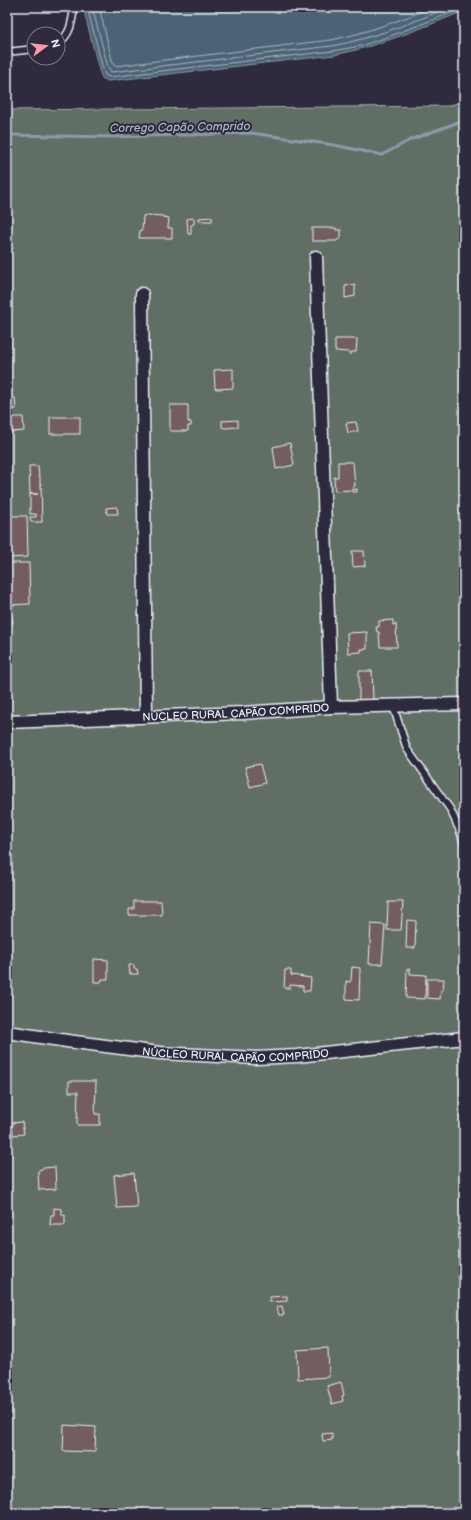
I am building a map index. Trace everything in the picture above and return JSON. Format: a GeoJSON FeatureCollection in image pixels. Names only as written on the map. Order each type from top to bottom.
{"type":"FeatureCollection","features":[{"type":"Feature","properties":{"kind":"street"},"geometry":{"type":"LineString","coordinates":[[316,257],[331,707]]}},
{"type":"Feature","properties":{"kind":"street"},"geometry":{"type":"LineString","coordinates":[[142,294],[146,716]]}},
{"type":"Feature","properties":{"kind":"street","name":"NÚCLEO RURAL CAPÃO COMPRIDO"},"geometry":{"type":"LineString","coordinates":[[7,722],[242,713],[331,707],[464,704]]}},
{"type":"Feature","properties":{"kind":"street","name":"NÚCLEO RURAL CAPÃO COMPRIDO"},"geometry":{"type":"LineString","coordinates":[[7,1032],[160,1053],[256,1058],[297,1056],[464,1038]]}},
{"type":"Feature","properties":{"kind":"lane"},"geometry":{"type":"LineString","coordinates":[[66,35],[71,26],[74,7]]}},
{"type":"Feature","properties":{"kind":"lane"},"geometry":{"type":"LineString","coordinates":[[7,52],[26,50]]}},
{"type":"Feature","properties":{"kind":"lane"},"geometry":{"type":"LineString","coordinates":[[393,706],[407,749],[450,809],[464,843]]}},
{"type":"Feature","properties":{"kind":"green space"},"geometry":{"type":"Polygon","coordinates":[[[464,100],[464,1513],[7,1513],[7,110],[449,106],[464,100]]]}},
{"type":"Feature","properties":{"kind":"water"},"geometry":{"type":"Polygon","coordinates":[[[83,7],[464,7],[464,11],[384,42],[334,55],[108,81],[102,78],[99,70],[83,7]]]}},
{"type":"Feature","properties":{"kind":"building"},"geometry":{"type":"Polygon","coordinates":[[[147,215],[169,218],[168,228],[172,228],[172,238],[139,238],[140,230],[142,230],[143,216],[147,215]]]}},
{"type":"Feature","properties":{"kind":"building"},"geometry":{"type":"Polygon","coordinates":[[[212,217],[212,221],[199,221],[199,218],[212,217]]]}},
{"type":"Feature","properties":{"kind":"building"},"geometry":{"type":"Polygon","coordinates":[[[194,218],[194,224],[191,225],[191,234],[188,234],[187,219],[194,218]]]}},
{"type":"Feature","properties":{"kind":"building"},"geometry":{"type":"Polygon","coordinates":[[[312,228],[336,228],[336,230],[341,230],[341,238],[336,241],[312,241],[312,228]]]}},
{"type":"Feature","properties":{"kind":"building"},"geometry":{"type":"Polygon","coordinates":[[[355,285],[355,296],[345,298],[345,286],[355,285]]]}},
{"type":"Feature","properties":{"kind":"building"},"geometry":{"type":"Polygon","coordinates":[[[335,339],[357,339],[356,352],[351,352],[351,354],[349,354],[349,352],[335,351],[335,339]]]}},
{"type":"Feature","properties":{"kind":"building"},"geometry":{"type":"Polygon","coordinates":[[[233,369],[233,388],[216,389],[214,370],[233,369]]]}},
{"type":"Feature","properties":{"kind":"building"},"geometry":{"type":"Polygon","coordinates":[[[7,398],[15,398],[16,409],[7,409],[7,398]]]}},
{"type":"Feature","properties":{"kind":"building"},"geometry":{"type":"Polygon","coordinates":[[[170,405],[188,405],[188,422],[191,422],[191,426],[188,426],[188,431],[170,431],[170,405]]]}},
{"type":"Feature","properties":{"kind":"building"},"geometry":{"type":"Polygon","coordinates":[[[10,417],[23,417],[24,431],[11,432],[10,417]]]}},
{"type":"Feature","properties":{"kind":"building"},"geometry":{"type":"Polygon","coordinates":[[[50,417],[80,417],[80,434],[50,434],[50,417]]]}},
{"type":"Feature","properties":{"kind":"building"},"geometry":{"type":"Polygon","coordinates":[[[238,420],[238,427],[222,427],[222,421],[238,420]]]}},
{"type":"Feature","properties":{"kind":"building"},"geometry":{"type":"Polygon","coordinates":[[[356,422],[358,431],[348,433],[346,423],[356,422]]]}},
{"type":"Feature","properties":{"kind":"building"},"geometry":{"type":"Polygon","coordinates":[[[290,443],[294,465],[276,469],[273,447],[290,443]]]}},
{"type":"Feature","properties":{"kind":"building"},"geometry":{"type":"Polygon","coordinates":[[[338,462],[353,462],[355,486],[353,486],[353,490],[357,489],[357,492],[352,492],[352,490],[335,491],[334,477],[338,477],[338,462]]]}},
{"type":"Feature","properties":{"kind":"building"},"geometry":{"type":"Polygon","coordinates":[[[29,466],[38,466],[41,484],[42,522],[31,522],[30,517],[36,517],[36,514],[30,514],[29,466]]]}},
{"type":"Feature","properties":{"kind":"building"},"geometry":{"type":"Polygon","coordinates":[[[117,507],[118,514],[107,514],[106,508],[117,507]]]}},
{"type":"Feature","properties":{"kind":"building"},"geometry":{"type":"Polygon","coordinates":[[[7,516],[27,516],[28,557],[7,558],[7,516]]]}},
{"type":"Feature","properties":{"kind":"building"},"geometry":{"type":"Polygon","coordinates":[[[352,551],[364,551],[365,566],[353,567],[352,551]]]}},
{"type":"Feature","properties":{"kind":"building"},"geometry":{"type":"Polygon","coordinates":[[[7,563],[29,563],[30,604],[7,605],[7,563]]]}},
{"type":"Feature","properties":{"kind":"building"},"geometry":{"type":"Polygon","coordinates":[[[7,615],[10,615],[10,617],[12,616],[13,623],[11,623],[11,627],[7,627],[7,615]]]}},
{"type":"Feature","properties":{"kind":"building"},"geometry":{"type":"Polygon","coordinates":[[[393,620],[393,625],[396,624],[397,647],[380,647],[379,632],[377,632],[376,627],[379,627],[379,621],[393,620]]]}},
{"type":"Feature","properties":{"kind":"building"},"geometry":{"type":"Polygon","coordinates":[[[367,632],[367,649],[361,649],[361,652],[348,653],[347,633],[367,632]]]}},
{"type":"Feature","properties":{"kind":"building"},"geometry":{"type":"Polygon","coordinates":[[[359,671],[372,671],[373,700],[359,701],[359,671]]]}},
{"type":"Feature","properties":{"kind":"building"},"geometry":{"type":"Polygon","coordinates":[[[260,764],[265,783],[250,787],[245,767],[260,764]]]}},
{"type":"Feature","properties":{"kind":"building"},"geometry":{"type":"Polygon","coordinates":[[[134,901],[161,901],[162,915],[129,915],[129,909],[134,909],[134,901]]]}},
{"type":"Feature","properties":{"kind":"building"},"geometry":{"type":"Polygon","coordinates":[[[388,902],[403,902],[401,930],[387,930],[388,902]]]}},
{"type":"Feature","properties":{"kind":"building"},"geometry":{"type":"Polygon","coordinates":[[[407,920],[416,921],[415,948],[406,948],[407,920]]]}},
{"type":"Feature","properties":{"kind":"building"},"geometry":{"type":"Polygon","coordinates":[[[371,924],[385,925],[382,964],[369,964],[371,924]]]}},
{"type":"Feature","properties":{"kind":"building"},"geometry":{"type":"Polygon","coordinates":[[[94,959],[108,960],[108,979],[102,979],[101,982],[94,982],[94,959]]]}},
{"type":"Feature","properties":{"kind":"building"},"geometry":{"type":"Polygon","coordinates":[[[129,965],[134,965],[134,969],[137,969],[138,974],[130,974],[129,965]]]}},
{"type":"Feature","properties":{"kind":"building"},"geometry":{"type":"Polygon","coordinates":[[[352,967],[360,968],[359,1000],[346,999],[346,981],[350,982],[351,980],[352,967]]]}},
{"type":"Feature","properties":{"kind":"building"},"geometry":{"type":"Polygon","coordinates":[[[407,969],[410,969],[410,974],[426,975],[425,999],[406,998],[407,969]]]}},
{"type":"Feature","properties":{"kind":"building"},"geometry":{"type":"Polygon","coordinates":[[[285,970],[291,970],[291,975],[311,978],[310,991],[303,991],[303,986],[290,985],[290,988],[284,988],[285,970]]]}},
{"type":"Feature","properties":{"kind":"building"},"geometry":{"type":"Polygon","coordinates":[[[427,979],[444,979],[440,999],[427,998],[427,979]]]}},
{"type":"Feature","properties":{"kind":"building"},"geometry":{"type":"Polygon","coordinates":[[[69,1081],[96,1081],[95,1114],[100,1114],[100,1125],[77,1125],[78,1092],[69,1092],[69,1081]]]}},
{"type":"Feature","properties":{"kind":"building"},"geometry":{"type":"Polygon","coordinates":[[[22,1122],[24,1134],[13,1135],[12,1123],[22,1122]]]}},
{"type":"Feature","properties":{"kind":"building"},"geometry":{"type":"Polygon","coordinates":[[[55,1167],[56,1189],[39,1190],[38,1171],[43,1168],[55,1167]]]}},
{"type":"Feature","properties":{"kind":"building"},"geometry":{"type":"Polygon","coordinates":[[[134,1173],[137,1207],[117,1208],[114,1175],[134,1173]]]}},
{"type":"Feature","properties":{"kind":"building"},"geometry":{"type":"Polygon","coordinates":[[[54,1208],[62,1209],[62,1215],[65,1215],[65,1225],[50,1225],[51,1215],[54,1215],[54,1208]]]}},
{"type":"Feature","properties":{"kind":"building"},"geometry":{"type":"Polygon","coordinates":[[[287,1296],[287,1301],[270,1302],[270,1297],[287,1296]]]}},
{"type":"Feature","properties":{"kind":"building"},"geometry":{"type":"Polygon","coordinates":[[[282,1306],[284,1315],[279,1315],[277,1307],[282,1306]]]}},
{"type":"Feature","properties":{"kind":"building"},"geometry":{"type":"Polygon","coordinates":[[[328,1348],[329,1377],[298,1379],[297,1350],[328,1348]]]}},
{"type":"Feature","properties":{"kind":"building"},"geometry":{"type":"Polygon","coordinates":[[[341,1382],[344,1395],[342,1396],[343,1401],[332,1404],[327,1386],[341,1382]]]}},
{"type":"Feature","properties":{"kind":"building"},"geometry":{"type":"Polygon","coordinates":[[[64,1425],[96,1427],[95,1452],[63,1451],[64,1425]]]}},
{"type":"Feature","properties":{"kind":"building"},"geometry":{"type":"Polygon","coordinates":[[[332,1433],[332,1440],[323,1441],[322,1434],[332,1433]]]}},
{"type":"Feature","properties":{"kind":"waterway","name":"Corrego Capão Comprido"},"geometry":{"type":"LineString","coordinates":[[7,135],[113,137],[251,133],[334,145],[382,155],[410,140],[464,120]]}}]}
